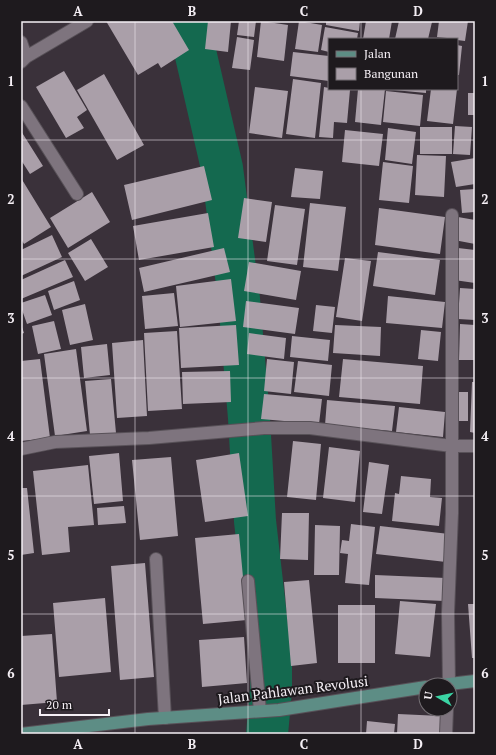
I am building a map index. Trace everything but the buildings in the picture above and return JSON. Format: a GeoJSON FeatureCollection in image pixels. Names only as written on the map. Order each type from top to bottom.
{"type":"FeatureCollection","features":[{"type":"Feature","properties":{"kind":"street"},"geometry":{"type":"LineString","coordinates":[[21,42],[24,59],[87,21]]}},
{"type":"Feature","properties":{"kind":"street"},"geometry":{"type":"LineString","coordinates":[[21,106],[76,194]]}},
{"type":"Feature","properties":{"kind":"street"},"geometry":{"type":"LineString","coordinates":[[446,677],[452,513],[452,215]]}},
{"type":"Feature","properties":{"kind":"street"},"geometry":{"type":"LineString","coordinates":[[21,449],[56,442],[149,438],[264,428],[310,428],[452,446],[475,446]]}},
{"type":"Feature","properties":{"kind":"street"},"geometry":{"type":"LineString","coordinates":[[156,559],[164,718]]}},
{"type":"Feature","properties":{"kind":"street"},"geometry":{"type":"LineString","coordinates":[[248,581],[262,711]]}},
{"type":"Feature","properties":{"kind":"street"},"geometry":{"type":"LineString","coordinates":[[458,684],[475,682]]}},
{"type":"Feature","properties":{"kind":"street","name":"Jalan Pahlawan Revolusi"},"geometry":{"type":"LineString","coordinates":[[21,734],[164,718],[279,710],[418,688]]}},
{"type":"Feature","properties":{"kind":"street"},"geometry":{"type":"LineString","coordinates":[[446,734],[447,717]]}},
{"type":"Feature","properties":{"kind":"waterway"},"geometry":{"type":"LineString","coordinates":[[188,21],[222,168],[239,299],[249,418],[255,521],[271,661],[271,690],[267,734]]}}]}
